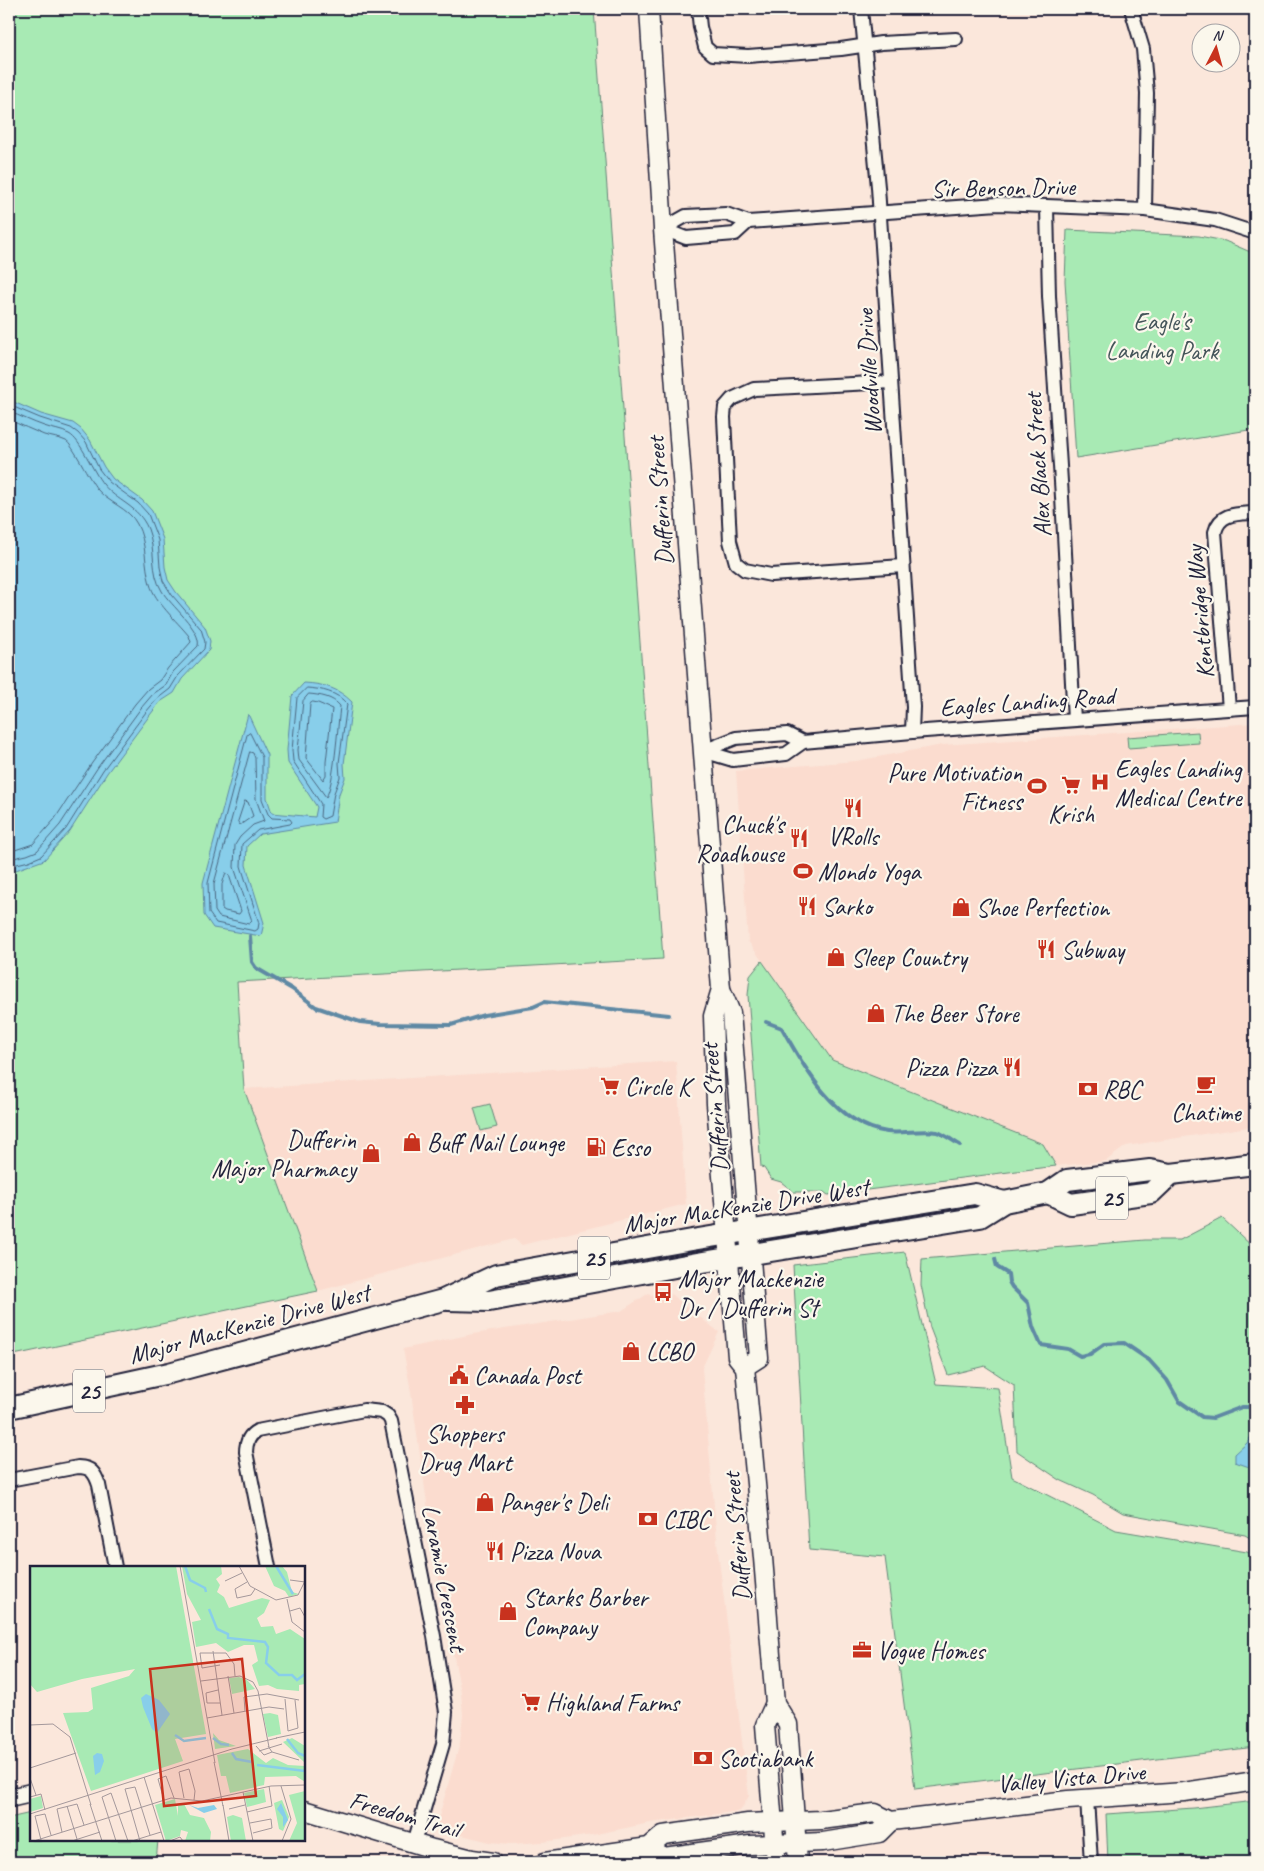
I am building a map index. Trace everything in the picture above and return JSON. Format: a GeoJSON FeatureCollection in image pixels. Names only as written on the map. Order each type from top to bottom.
{"type":"FeatureCollection","features":[{"type":"Feature","properties":{"kind":"main road","name":"Dufferin Street"},"geometry":{"type":"LineString","coordinates":[[649,9],[663,228],[721,989],[731,1013],[759,1358],[745,1367]]}},
{"type":"Feature","properties":{"kind":"main road","name":"Dufferin Street"},"geometry":{"type":"LineString","coordinates":[[721,989],[714,1016],[716,1104],[737,1357],[745,1367],[764,1558],[775,1703],[788,1724],[798,1862]]}},
{"type":"Feature","properties":{"kind":"main road","name":"Major MacKenzie Drive West"},"geometry":{"type":"LineString","coordinates":[[443,1300],[489,1301],[729,1257],[980,1217],[1004,1202],[1048,1193],[1068,1180],[1150,1170],[1170,1174],[1255,1164]]}},
{"type":"Feature","properties":{"kind":"main road","name":"Major MacKenzie Drive West"},"geometry":{"type":"LineString","coordinates":[[9,1408],[169,1373],[443,1300],[496,1275],[727,1234],[975,1194],[1004,1202]]}},
{"type":"Feature","properties":{"kind":"main road","name":"Dufferin Street"},"geometry":{"type":"LineString","coordinates":[[775,1703],[765,1725],[776,1862]]}},
{"type":"Feature","properties":{"kind":"main road","name":"Valley Vista Drive"},"geometry":{"type":"LineString","coordinates":[[773,1822],[821,1820],[875,1813],[891,1821],[1087,1799],[1184,1792],[1255,1780]]}},
{"type":"Feature","properties":{"kind":"main road"},"geometry":{"type":"LineString","coordinates":[[9,1798],[30,1793]]}},
{"type":"Feature","properties":{"kind":"main road","name":"Freedom Trail"},"geometry":{"type":"LineString","coordinates":[[305,1810],[455,1855],[493,1862]]}},
{"type":"Feature","properties":{"kind":"main road","name":"Valley Vista Drive"},"geometry":{"type":"LineString","coordinates":[[774,1844],[823,1842],[879,1834],[891,1821]]}},
{"type":"Feature","properties":{"kind":"main road"},"geometry":{"type":"LineString","coordinates":[[545,1862],[649,1847],[663,1835],[748,1823],[773,1822]]}},
{"type":"Feature","properties":{"kind":"main road"},"geometry":{"type":"LineString","coordinates":[[649,1847],[664,1857],[750,1845],[774,1844]]}},
{"type":"Feature","properties":{"kind":"street"},"geometry":{"type":"LineString","coordinates":[[698,9],[705,47],[713,54],[748,56],[841,49],[864,45],[956,39]]}},
{"type":"Feature","properties":{"kind":"street","name":"Woodville Drive"},"geometry":{"type":"LineString","coordinates":[[861,9],[880,213],[912,707],[912,732]]}},
{"type":"Feature","properties":{"kind":"street"},"geometry":{"type":"LineString","coordinates":[[1131,9],[1142,49],[1147,93],[1145,210]]}},
{"type":"Feature","properties":{"kind":"street","name":"Sir Benson Drive"},"geometry":{"type":"LineString","coordinates":[[663,228],[686,216],[726,214],[748,222],[998,204],[1145,210],[1215,220],[1255,233]]}},
{"type":"Feature","properties":{"kind":"street","name":"Alex Black Street"},"geometry":{"type":"LineString","coordinates":[[1048,207],[1049,296],[1074,720]]}},
{"type":"Feature","properties":{"kind":"street","name":"Sir Benson Drive"},"geometry":{"type":"LineString","coordinates":[[663,228],[686,238],[734,234],[748,222]]}},
{"type":"Feature","properties":{"kind":"street"},"geometry":{"type":"LineString","coordinates":[[891,382],[754,389],[732,399],[725,407],[724,417],[730,541],[736,563],[746,570],[771,575],[903,566]]}},
{"type":"Feature","properties":{"kind":"street","name":"Kentbridge Way"},"geometry":{"type":"LineString","coordinates":[[1229,709],[1214,532],[1220,520],[1229,515],[1255,513]]}},
{"type":"Feature","properties":{"kind":"street","name":"Eagles Landing Road"},"geometry":{"type":"LineString","coordinates":[[703,751],[732,760],[786,754],[802,742],[1255,707]]}},
{"type":"Feature","properties":{"kind":"street","name":"Eagles Landing Road"},"geometry":{"type":"LineString","coordinates":[[703,751],[736,738],[787,734],[802,742]]}},
{"type":"Feature","properties":{"kind":"street","name":"Laramie Crescent"},"geometry":{"type":"LineString","coordinates":[[268,1566],[246,1452],[250,1436],[257,1431],[364,1410],[382,1412],[388,1416],[435,1644],[446,1712],[443,1744],[414,1843]]}},
{"type":"Feature","properties":{"kind":"street"},"geometry":{"type":"LineString","coordinates":[[9,1480],[78,1467],[86,1467],[92,1470],[99,1485],[115,1566]]}},
{"type":"Feature","properties":{"kind":"street"},"geometry":{"type":"LineString","coordinates":[[1087,1799],[1091,1862]]}},
{"type":"Feature","properties":{"kind":"shaded area"},"geometry":{"type":"Polygon","coordinates":[[[1255,723],[1255,1126],[1126,1146],[1106,1161],[1056,1166],[1043,1144],[832,1060],[748,941],[736,771],[856,761],[942,745],[1255,723]]]}},
{"type":"Feature","properties":{"kind":"shaded area"},"geometry":{"type":"Polygon","coordinates":[[[676,1061],[686,1204],[522,1245],[514,1239],[318,1291],[244,1089],[676,1061]]]}},
{"type":"Feature","properties":{"kind":"shaded area"},"geometry":{"type":"Polygon","coordinates":[[[668,1292],[719,1332],[702,1368],[718,1552],[749,1796],[740,1811],[650,1823],[592,1835],[543,1842],[511,1844],[490,1842],[437,1829],[460,1743],[463,1714],[461,1693],[436,1565],[403,1349],[473,1334],[621,1311],[649,1293],[651,1296],[668,1292]]]}},
{"type":"Feature","properties":{"kind":"green space"},"geometry":{"type":"Polygon","coordinates":[[[9,9],[594,9],[663,959],[237,982],[244,1089],[318,1291],[9,1356],[9,9]]]}},
{"type":"Feature","properties":{"kind":"green space","name":"Eagle's Landing Park"},"geometry":{"type":"Polygon","coordinates":[[[1067,230],[1199,236],[1225,241],[1255,254],[1255,429],[1076,458],[1065,281],[1067,230]]]}},
{"type":"Feature","properties":{"kind":"green space"},"geometry":{"type":"Polygon","coordinates":[[[1198,732],[1199,743],[1128,748],[1127,737],[1198,732]]]}},
{"type":"Feature","properties":{"kind":"green space"},"geometry":{"type":"Polygon","coordinates":[[[762,961],[832,1060],[1043,1144],[1056,1166],[828,1195],[824,1192],[794,1192],[781,1182],[771,1179],[764,1168],[761,1167],[748,995],[750,976],[762,961]]]}},
{"type":"Feature","properties":{"kind":"green space"},"geometry":{"type":"Polygon","coordinates":[[[490,1104],[497,1127],[481,1131],[474,1108],[490,1104]]]}},
{"type":"Feature","properties":{"kind":"green space"},"geometry":{"type":"Polygon","coordinates":[[[1222,1218],[1255,1249],[1255,1541],[1245,1535],[1123,1513],[1093,1495],[1060,1480],[1017,1451],[1014,1385],[985,1366],[948,1375],[930,1328],[921,1285],[922,1259],[1145,1240],[1180,1240],[1222,1218]]]}},
{"type":"Feature","properties":{"kind":"green space"},"geometry":{"type":"Polygon","coordinates":[[[905,1252],[936,1384],[998,1388],[1012,1477],[1116,1530],[1247,1552],[1255,1556],[1255,1747],[915,1789],[885,1557],[809,1550],[793,1265],[905,1252]]]}},
{"type":"Feature","properties":{"kind":"green space"},"geometry":{"type":"Polygon","coordinates":[[[1255,1801],[1255,1862],[1108,1862],[1106,1814],[1194,1808],[1255,1801]]]}},
{"type":"Feature","properties":{"kind":"green space"},"geometry":{"type":"Polygon","coordinates":[[[30,1813],[30,1841],[158,1841],[156,1862],[9,1862],[9,1818],[30,1813]]]}},
{"type":"Feature","properties":{"kind":"water"},"geometry":{"type":"Polygon","coordinates":[[[9,400],[41,414],[73,423],[81,429],[90,440],[104,467],[113,479],[142,500],[152,511],[163,539],[168,580],[205,627],[210,641],[209,650],[182,679],[174,693],[160,702],[107,773],[70,831],[44,860],[13,871],[9,870],[9,400]]]}},
{"type":"Feature","properties":{"kind":"water"},"geometry":{"type":"Polygon","coordinates":[[[304,683],[318,684],[330,688],[341,693],[352,702],[344,764],[345,778],[339,794],[335,822],[260,834],[247,846],[246,865],[264,923],[261,936],[213,928],[204,915],[203,883],[248,714],[267,755],[267,798],[272,813],[315,817],[317,807],[288,763],[287,750],[292,696],[304,683]]]}},
{"type":"Feature","properties":{"kind":"water"},"geometry":{"type":"Polygon","coordinates":[[[1255,1430],[1255,1469],[1235,1462],[1235,1454],[1247,1443],[1255,1430]]]}},
{"type":"Feature","properties":{"kind":"waterway"},"geometry":{"type":"LineString","coordinates":[[250,936],[252,962],[256,968],[292,989],[316,1007],[360,1022],[451,1025],[484,1015],[533,1007],[544,1002],[669,1015]]}},
{"type":"Feature","properties":{"kind":"waterway"},"geometry":{"type":"LineString","coordinates":[[766,1022],[782,1028],[811,1077],[837,1107],[852,1118],[869,1127],[887,1132],[937,1132],[960,1145]]}},
{"type":"Feature","properties":{"kind":"waterway"},"geometry":{"type":"LineString","coordinates":[[995,1259],[997,1267],[1008,1274],[1012,1287],[1028,1303],[1033,1327],[1041,1345],[1068,1349],[1080,1356],[1090,1354],[1104,1344],[1124,1343],[1149,1360],[1167,1380],[1179,1401],[1202,1417],[1213,1418],[1242,1407],[1253,1407]]}},
{"type":"Feature","properties":{"kind":"place","name":"Eagles Landing Medical Centre"},"geometry":{"type":"Point","coordinates":[1100,782]}},
{"type":"Feature","properties":{"kind":"place","name":"Krish"},"geometry":{"type":"Point","coordinates":[1071,785]}},
{"type":"Feature","properties":{"kind":"place","name":"Pure Motivation Fitness"},"geometry":{"type":"Point","coordinates":[1037,786]}},
{"type":"Feature","properties":{"kind":"place","name":"VRolls"},"geometry":{"type":"Point","coordinates":[853,808]}},
{"type":"Feature","properties":{"kind":"place","name":"Chuck's Roadhouse"},"geometry":{"type":"Point","coordinates":[799,838]}},
{"type":"Feature","properties":{"kind":"place","name":"Mondo Yoga"},"geometry":{"type":"Point","coordinates":[803,871]}},
{"type":"Feature","properties":{"kind":"place","name":"Sarko"},"geometry":{"type":"Point","coordinates":[807,906]}},
{"type":"Feature","properties":{"kind":"place","name":"Shoe Perfection"},"geometry":{"type":"Point","coordinates":[961,907]}},
{"type":"Feature","properties":{"kind":"place","name":"Subway"},"geometry":{"type":"Point","coordinates":[1046,949]}},
{"type":"Feature","properties":{"kind":"place","name":"Sleep Country"},"geometry":{"type":"Point","coordinates":[836,957]}},
{"type":"Feature","properties":{"kind":"place","name":"The Beer Store"},"geometry":{"type":"Point","coordinates":[876,1013]}},
{"type":"Feature","properties":{"kind":"place","name":"Pizza Pizza"},"geometry":{"type":"Point","coordinates":[1012,1067]}},
{"type":"Feature","properties":{"kind":"place","name":"Chatime"},"geometry":{"type":"Point","coordinates":[1206,1084]}},
{"type":"Feature","properties":{"kind":"place","name":"Circle K"},"geometry":{"type":"Point","coordinates":[610,1086]}},
{"type":"Feature","properties":{"kind":"place","name":"RBC"},"geometry":{"type":"Point","coordinates":[1088,1089]}},
{"type":"Feature","properties":{"kind":"place","name":"Buff Nail Lounge"},"geometry":{"type":"Point","coordinates":[412,1142]}},
{"type":"Feature","properties":{"kind":"place","name":"Esso"},"geometry":{"type":"Point","coordinates":[596,1147]}},
{"type":"Feature","properties":{"kind":"place","name":"Dufferin Major Pharmacy"},"geometry":{"type":"Point","coordinates":[371,1153]}},
{"type":"Feature","properties":{"kind":"place","name":"Major Mackenzie Dr / Dufferin St"},"geometry":{"type":"Point","coordinates":[663,1292]}},
{"type":"Feature","properties":{"kind":"place","name":"LCBO"},"geometry":{"type":"Point","coordinates":[631,1351]}},
{"type":"Feature","properties":{"kind":"place","name":"Canada Post"},"geometry":{"type":"Point","coordinates":[459,1375]}},
{"type":"Feature","properties":{"kind":"place","name":"Shoppers Drug Mart"},"geometry":{"type":"Point","coordinates":[465,1405]}},
{"type":"Feature","properties":{"kind":"place","name":"Panger's Deli"},"geometry":{"type":"Point","coordinates":[485,1502]}},
{"type":"Feature","properties":{"kind":"place","name":"CIBC"},"geometry":{"type":"Point","coordinates":[648,1519]}},
{"type":"Feature","properties":{"kind":"place","name":"Pizza Nova"},"geometry":{"type":"Point","coordinates":[495,1551]}},
{"type":"Feature","properties":{"kind":"place","name":"Starks Barber Company"},"geometry":{"type":"Point","coordinates":[508,1611]}},
{"type":"Feature","properties":{"kind":"place","name":"Vogue Homes"},"geometry":{"type":"Point","coordinates":[862,1650]}},
{"type":"Feature","properties":{"kind":"place","name":"Highland Farms"},"geometry":{"type":"Point","coordinates":[531,1702]}},
{"type":"Feature","properties":{"kind":"place","name":"Scotiabank"},"geometry":{"type":"Point","coordinates":[703,1758]}}]}
